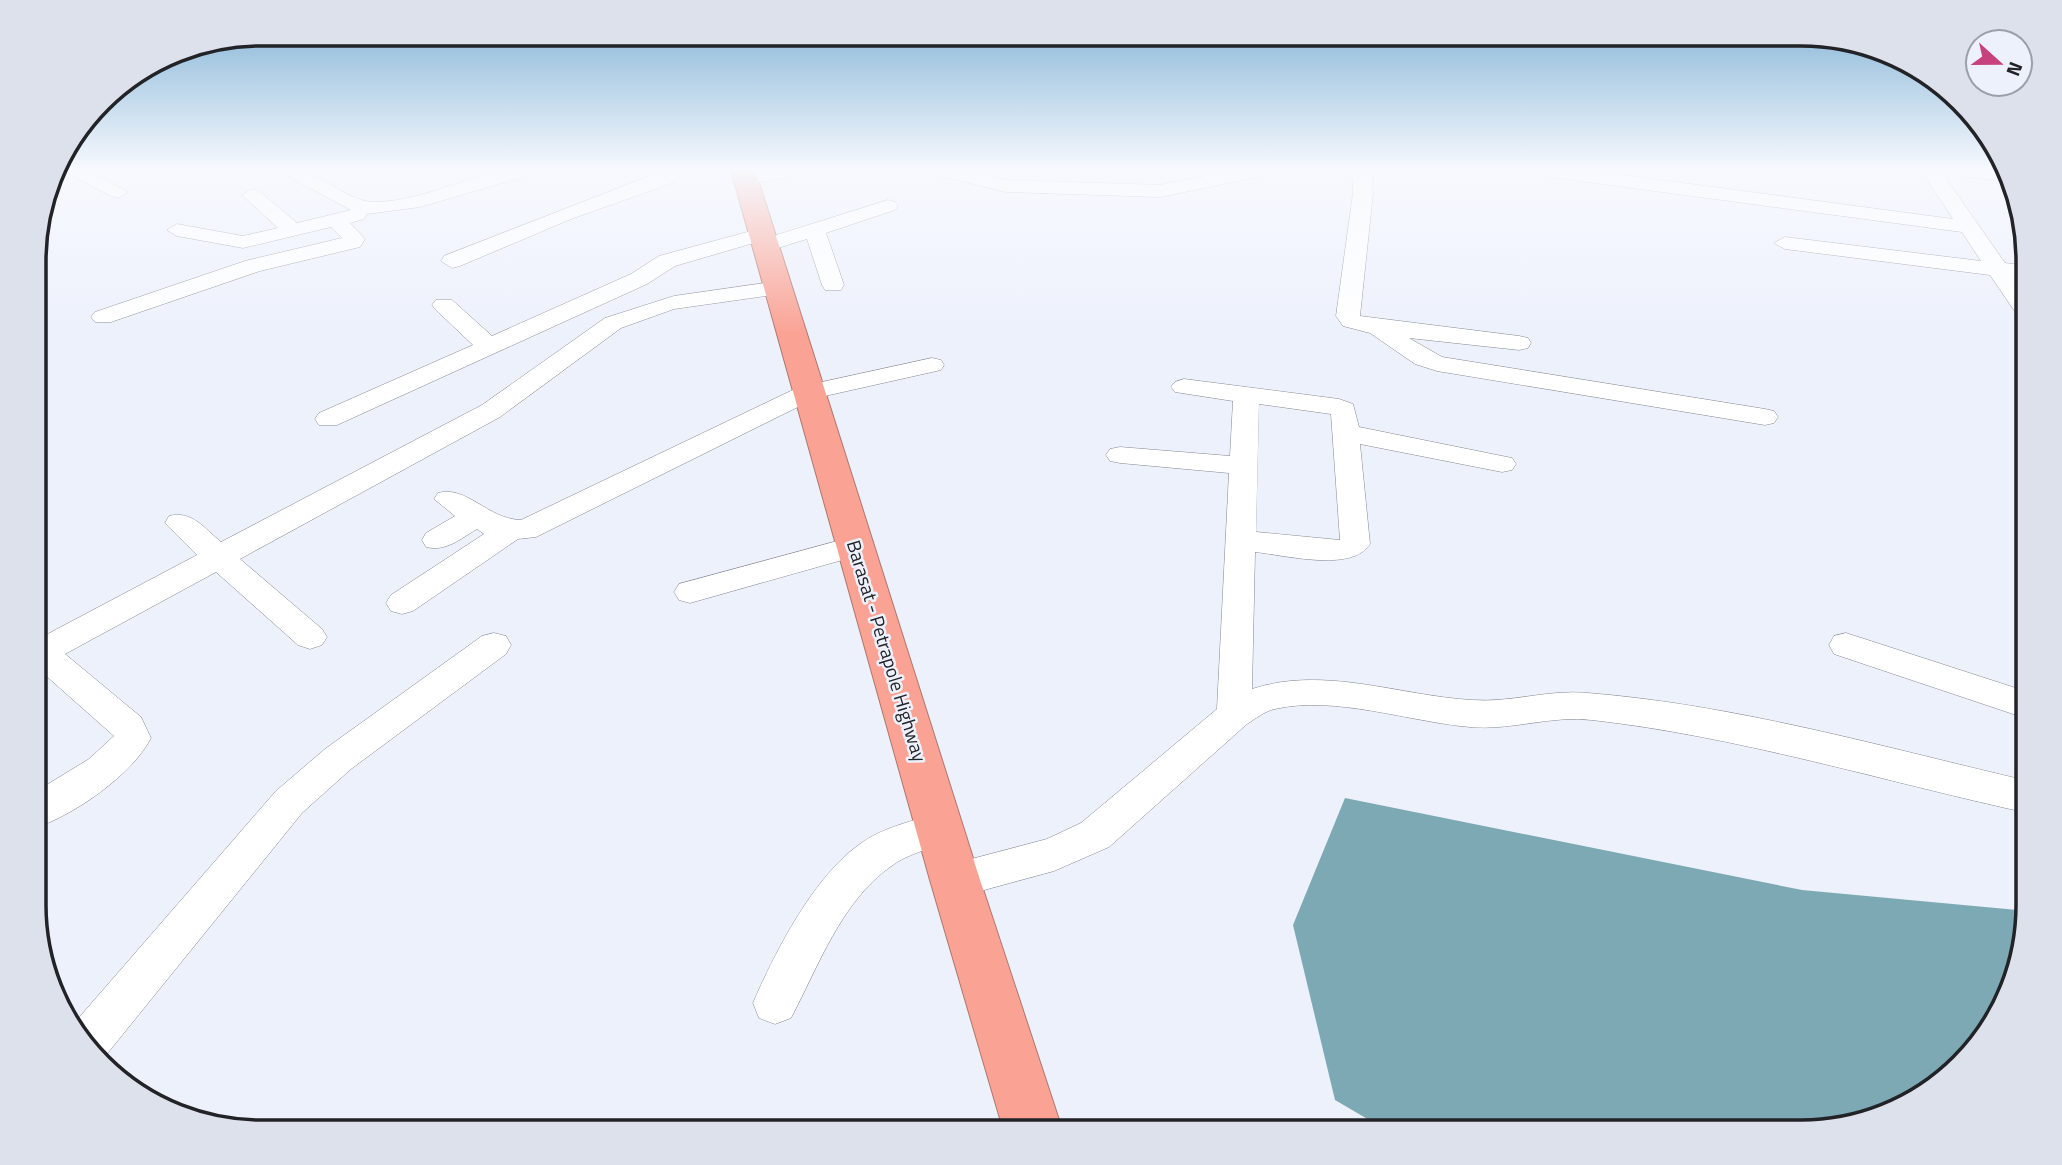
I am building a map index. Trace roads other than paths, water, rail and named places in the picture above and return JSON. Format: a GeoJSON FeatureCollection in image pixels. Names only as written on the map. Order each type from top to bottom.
{"type":"FeatureCollection","features":[{"type":"Feature","properties":{"kind":"highway","name":"Barasat - Petrapole Highway"},"geometry":{"type":"LineString","coordinates":[[759,224],[955,880],[1030,1120]]}},
{"type":"Feature","properties":{"kind":"street"},"geometry":{"type":"LineString","coordinates":[[286,224],[294,231]]}},
{"type":"Feature","properties":{"kind":"street"},"geometry":{"type":"LineString","coordinates":[[177,230],[243,242],[319,224]]}},
{"type":"Feature","properties":{"kind":"street"},"geometry":{"type":"LineString","coordinates":[[103,317],[253,266],[352,243],[354,239],[340,224]]}},
{"type":"Feature","properties":{"kind":"street"},"geometry":{"type":"LineString","coordinates":[[452,261],[541,224]]}},
{"type":"Feature","properties":{"kind":"street"},"geometry":{"type":"LineString","coordinates":[[328,419],[639,279],[667,261],[831,224]]}},
{"type":"Feature","properties":{"kind":"street"},"geometry":{"type":"LineString","coordinates":[[1359,224],[1348,316],[1358,324],[1520,343]]}},
{"type":"Feature","properties":{"kind":"street"},"geometry":{"type":"LineString","coordinates":[[1949,224],[1969,227]]}},
{"type":"Feature","properties":{"kind":"street"},"geometry":{"type":"LineString","coordinates":[[1967,224],[2016,296]]}},
{"type":"Feature","properties":{"kind":"street"},"geometry":{"type":"LineString","coordinates":[[814,230],[833,285]]}},
{"type":"Feature","properties":{"kind":"street"},"geometry":{"type":"LineString","coordinates":[[1785,243],[2016,273]]}},
{"type":"Feature","properties":{"kind":"street"},"geometry":{"type":"LineString","coordinates":[[46,645],[220,557],[491,411],[613,323],[660,303],[779,288]]}},
{"type":"Feature","properties":{"kind":"street"},"geometry":{"type":"LineString","coordinates":[[444,305],[489,347]]}},
{"type":"Feature","properties":{"kind":"street"},"geometry":{"type":"LineString","coordinates":[[1376,327],[1424,359],[1437,364],[1765,417]]}},
{"type":"Feature","properties":{"kind":"street"},"geometry":{"type":"LineString","coordinates":[[448,499],[475,517],[510,531],[525,530],[545,523],[808,393],[932,365]]}},
{"type":"Feature","properties":{"kind":"street"},"geometry":{"type":"LineString","coordinates":[[1184,387],[1339,407],[1343,410],[1354,544],[1348,550],[1335,550],[1240,540]]}},
{"type":"Feature","properties":{"kind":"street"},"geometry":{"type":"LineString","coordinates":[[1234,714],[1246,395]]}},
{"type":"Feature","properties":{"kind":"street"},"geometry":{"type":"LineString","coordinates":[[1346,433],[1502,464]]}},
{"type":"Feature","properties":{"kind":"street"},"geometry":{"type":"LineString","coordinates":[[1120,455],[1245,466]]}},
{"type":"Feature","properties":{"kind":"street"},"geometry":{"type":"LineString","coordinates":[[437,540],[475,517]]}},
{"type":"Feature","properties":{"kind":"street"},"geometry":{"type":"LineString","coordinates":[[180,523],[310,637]]}},
{"type":"Feature","properties":{"kind":"street"},"geometry":{"type":"LineString","coordinates":[[402,603],[510,531]]}},
{"type":"Feature","properties":{"kind":"street"},"geometry":{"type":"LineString","coordinates":[[690,592],[856,546]]}},
{"type":"Feature","properties":{"kind":"street"},"geometry":{"type":"LineString","coordinates":[[92,1037],[289,802],[338,759],[494,645]]}},
{"type":"Feature","properties":{"kind":"street"},"geometry":{"type":"LineString","coordinates":[[1846,645],[2016,702]]}},
{"type":"Feature","properties":{"kind":"street"},"geometry":{"type":"LineString","coordinates":[[46,656],[128,727],[133,738],[114,760],[46,805]]}},
{"type":"Feature","properties":{"kind":"street"},"geometry":{"type":"LineString","coordinates":[[955,880],[1054,854],[1095,835],[1234,714],[1275,695],[1310,694],[1474,714],[1558,705],[1587,706],[1747,730],[2016,794]]}},
{"type":"Feature","properties":{"kind":"street"},"geometry":{"type":"LineString","coordinates":[[775,1003],[841,888],[860,867],[876,854],[940,828]]}},
{"type":"Feature","properties":{"kind":"water"},"geometry":{"type":"Polygon","coordinates":[[[1345,798],[1802,890],[2016,910],[2012,947],[2005,974],[1988,1012],[1963,1046],[1921,1083],[1897,1097],[1871,1108],[1816,1119],[1368,1119],[1335,1100],[1293,925],[1345,798]]]}}]}
